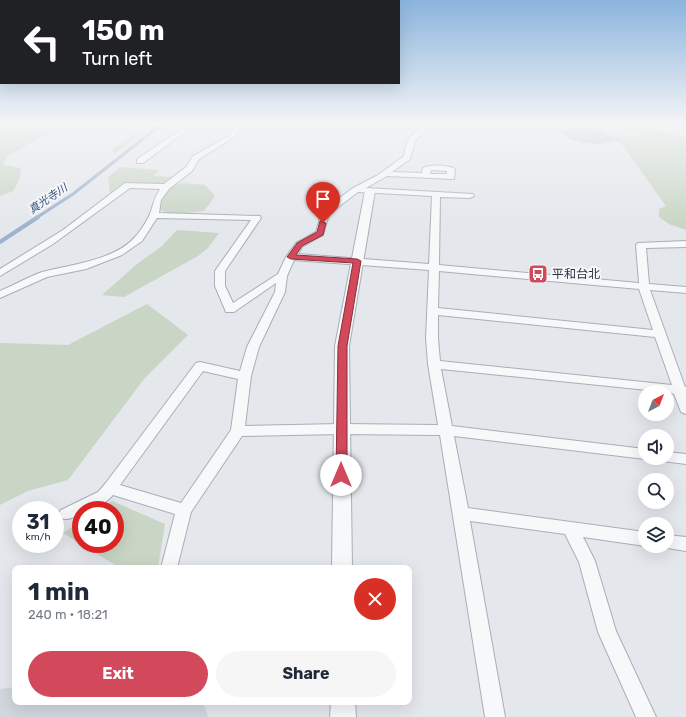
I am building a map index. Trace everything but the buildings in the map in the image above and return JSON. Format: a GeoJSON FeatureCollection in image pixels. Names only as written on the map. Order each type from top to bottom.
{"type":"FeatureCollection","features":[{"type":"Feature","properties":{"kind":"street"},"geometry":{"type":"LineString","coordinates":[[140,161],[145,157]]}},
{"type":"Feature","properties":{"kind":"street"},"geometry":{"type":"LineString","coordinates":[[0,295],[44,275],[82,267],[119,253],[131,246],[139,239],[154,215],[157,200],[166,187],[189,169],[197,157]]}},
{"type":"Feature","properties":{"kind":"street"},"geometry":{"type":"LineString","coordinates":[[170,565],[184,510],[238,431],[245,376],[252,346],[280,292],[282,276],[291,257],[300,245],[320,233],[325,212],[356,190],[386,174],[405,157]]}},
{"type":"Feature","properties":{"kind":"street"},"geometry":{"type":"LineString","coordinates":[[386,174],[426,176]]}},
{"type":"Feature","properties":{"kind":"street"},"geometry":{"type":"LineString","coordinates":[[0,273],[35,253],[88,217],[128,185],[166,187]]}},
{"type":"Feature","properties":{"kind":"street"},"geometry":{"type":"LineString","coordinates":[[356,190],[470,196]]}},
{"type":"Feature","properties":{"kind":"street"},"geometry":{"type":"LineString","coordinates":[[342,565],[342,346],[370,191]]}},
{"type":"Feature","properties":{"kind":"street"},"geometry":{"type":"LineString","coordinates":[[436,194],[432,338],[434,364],[445,430],[462,513],[495,717]]}},
{"type":"Feature","properties":{"kind":"street"},"geometry":{"type":"LineString","coordinates":[[154,215],[257,218],[220,271],[220,286],[230,310],[269,283],[282,276]]}},
{"type":"Feature","properties":{"kind":"street"},"geometry":{"type":"LineString","coordinates":[[686,244],[641,244],[644,287],[660,334],[683,390],[686,409]]}},
{"type":"Feature","properties":{"kind":"street"},"geometry":{"type":"LineString","coordinates":[[291,257],[357,261],[686,290]]}},
{"type":"Feature","properties":{"kind":"street"},"geometry":{"type":"LineString","coordinates":[[433,311],[660,334]]}},
{"type":"Feature","properties":{"kind":"street"},"geometry":{"type":"LineString","coordinates":[[434,364],[683,390]]}},
{"type":"Feature","properties":{"kind":"street"},"geometry":{"type":"LineString","coordinates":[[66,514],[103,496],[200,366],[245,376]]}},
{"type":"Feature","properties":{"kind":"street"},"geometry":{"type":"LineString","coordinates":[[238,431],[341,429],[445,430],[638,453]]}},
{"type":"Feature","properties":{"kind":"street"},"geometry":{"type":"LineString","coordinates":[[674,458],[686,459]]}},
{"type":"Feature","properties":{"kind":"street"},"geometry":{"type":"LineString","coordinates":[[110,488],[184,510]]}},
{"type":"Feature","properties":{"kind":"street"},"geometry":{"type":"LineString","coordinates":[[462,513],[638,538]]}},
{"type":"Feature","properties":{"kind":"street"},"geometry":{"type":"LineString","coordinates":[[570,528],[587,561],[607,632],[646,717]]}},
{"type":"Feature","properties":{"kind":"street"},"geometry":{"type":"LineString","coordinates":[[674,543],[686,544]]}},
{"type":"Feature","properties":{"kind":"street"},"geometry":{"type":"LineString","coordinates":[[343,705],[343,717]]}},
{"type":"Feature","properties":{"kind":"shaded area"},"geometry":{"type":"Polygon","coordinates":[[[12,687],[12,705],[204,705],[208,717],[0,717],[0,689],[12,687]]]}},
{"type":"Feature","properties":{"kind":"green space"},"geometry":{"type":"Polygon","coordinates":[[[0,157],[7,157],[3,165],[21,168],[19,181],[13,191],[0,196],[0,157]]]}},
{"type":"Feature","properties":{"kind":"green space"},"geometry":{"type":"Polygon","coordinates":[[[631,157],[686,157],[686,230],[669,224],[659,217],[659,209],[666,206],[631,157]]]}},
{"type":"Feature","properties":{"kind":"green space"},"geometry":{"type":"Polygon","coordinates":[[[120,167],[159,170],[154,176],[174,177],[165,185],[127,183],[113,194],[110,194],[108,177],[120,167]]]}},
{"type":"Feature","properties":{"kind":"green space"},"geometry":{"type":"Polygon","coordinates":[[[181,183],[205,185],[215,196],[204,211],[171,215],[159,209],[159,193],[181,183]]]}},
{"type":"Feature","properties":{"kind":"green space"},"geometry":{"type":"Polygon","coordinates":[[[177,230],[219,233],[208,248],[198,256],[124,297],[102,295],[137,264],[162,246],[177,230]]]}},
{"type":"Feature","properties":{"kind":"green space"},"geometry":{"type":"Polygon","coordinates":[[[147,304],[188,335],[144,379],[68,480],[28,491],[0,505],[0,343],[68,345],[147,304]]]}},
{"type":"Feature","properties":{"kind":"green space"},"geometry":{"type":"Polygon","coordinates":[[[124,506],[165,524],[158,565],[115,565],[96,553],[124,553],[124,506]]]}},
{"type":"Feature","properties":{"kind":"green space"},"geometry":{"type":"Polygon","coordinates":[[[72,527],[72,539],[64,534],[72,527]]]}},
{"type":"Feature","properties":{"kind":"waterway","name":"真光寺川"},"geometry":{"type":"LineString","coordinates":[[36,218],[73,194],[119,157]]}},
{"type":"Feature","properties":{"kind":"waterway","name":"真光寺川"},"geometry":{"type":"LineString","coordinates":[[0,242],[38,217]]}},
{"type":"Feature","properties":{"kind":"place","name":"平和台北"},"geometry":{"type":"Point","coordinates":[538,274]}},
{"type":"Feature","properties":{"kind":"route"},"geometry":{"type":"LineString","coordinates":[[323,223],[320,233],[300,245],[291,257],[357,261],[342,346],[341,475]]}}]}
